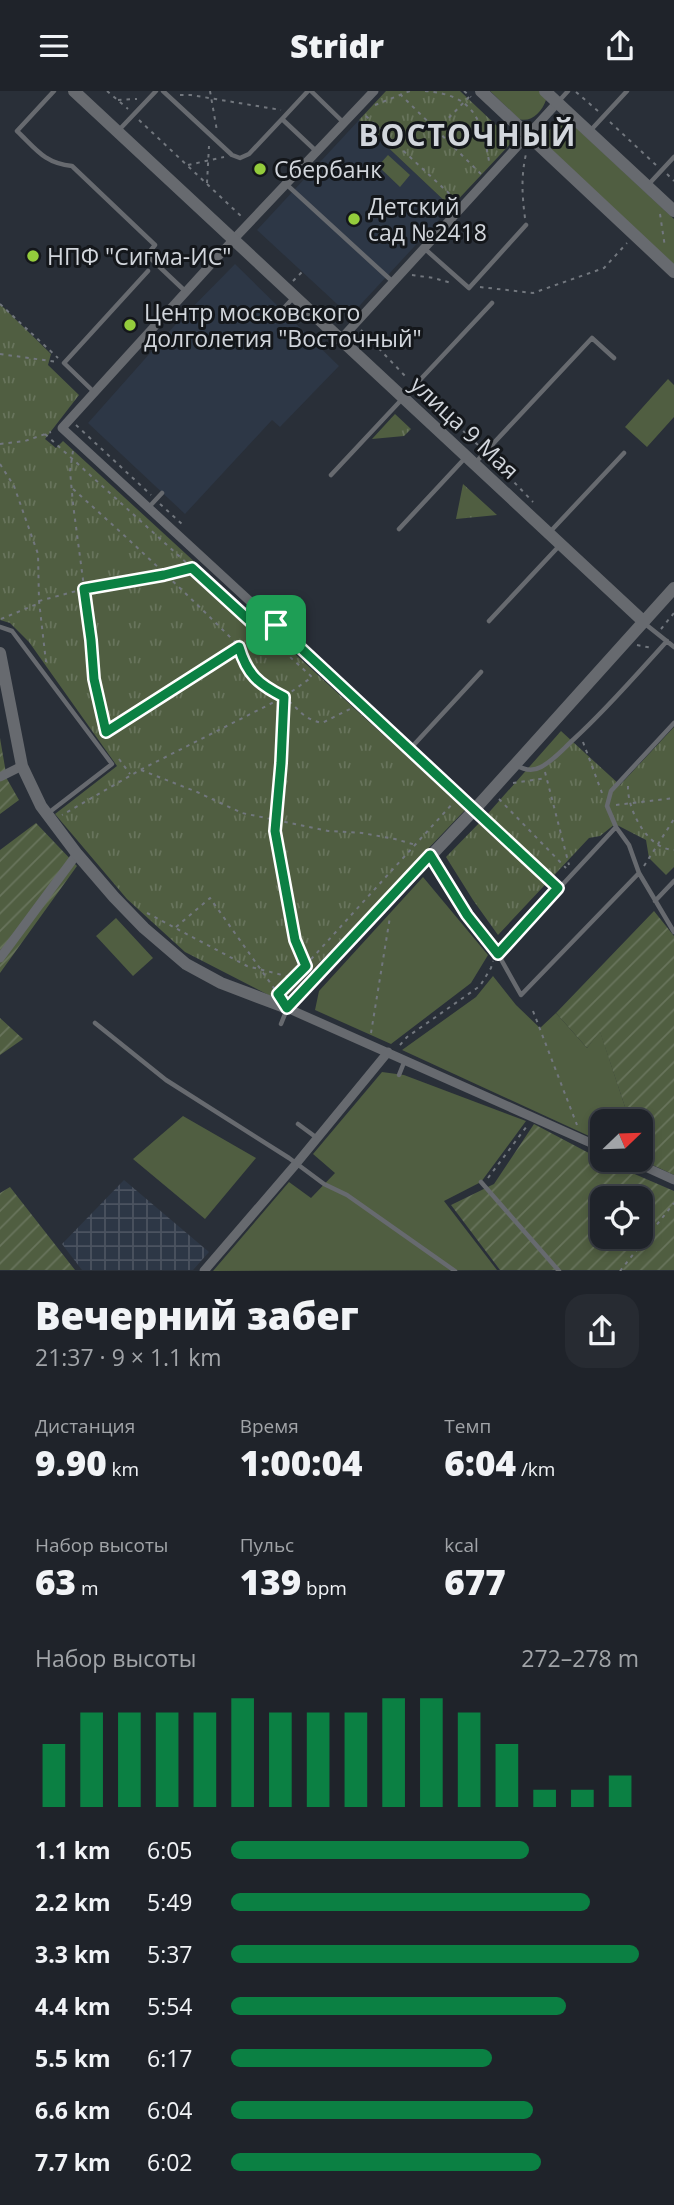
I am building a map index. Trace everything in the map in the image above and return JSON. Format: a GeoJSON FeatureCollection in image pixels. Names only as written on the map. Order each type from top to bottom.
{"type":"FeatureCollection","features":[{"type":"Feature","properties":{"kind":"street","name":"улица 9 Мая"},"geometry":{"type":"LineString","coordinates":[[74,91],[644,622]]}},
{"type":"Feature","properties":{"kind":"street"},"geometry":{"type":"LineString","coordinates":[[374,91],[248,223],[62,428],[475,809]]}},
{"type":"Feature","properties":{"kind":"street"},"geometry":{"type":"LineString","coordinates":[[545,91],[674,211]]}},
{"type":"Feature","properties":{"kind":"street"},"geometry":{"type":"LineString","coordinates":[[475,94],[528,135],[671,269]]}},
{"type":"Feature","properties":{"kind":"street"},"geometry":{"type":"LineString","coordinates":[[341,339],[365,308],[401,274],[558,102]]}},
{"type":"Feature","properties":{"kind":"street"},"geometry":{"type":"LineString","coordinates":[[287,1008],[475,809],[674,588]]}},
{"type":"Feature","properties":{"kind":"street"},"geometry":{"type":"LineString","coordinates":[[0,653],[22,766],[41,806],[77,854],[136,920],[186,964],[220,983],[287,1008],[590,1143]]}},
{"type":"Feature","properties":{"kind":"street"},"geometry":{"type":"LineString","coordinates":[[0,777],[22,766]]}},
{"type":"Feature","properties":{"kind":"street"},"geometry":{"type":"LineString","coordinates":[[0,958],[77,854]]}},
{"type":"Feature","properties":{"kind":"street"},"geometry":{"type":"LineString","coordinates":[[204,1271],[388,1052]]}},
{"type":"Feature","properties":{"kind":"street"},"geometry":{"type":"LineString","coordinates":[[653,1170],[674,1180]]}},
{"type":"Feature","properties":{"kind":"lane"},"geometry":{"type":"LineString","coordinates":[[54,91],[17,131],[48,160],[72,166],[137,227],[155,245],[147,255],[186,291]]}},
{"type":"Feature","properties":{"kind":"lane"},"geometry":{"type":"LineString","coordinates":[[118,131],[156,91]]}},
{"type":"Feature","properties":{"kind":"lane"},"geometry":{"type":"LineString","coordinates":[[165,93],[219,144],[240,158],[249,154],[309,91],[344,123]]}},
{"type":"Feature","properties":{"kind":"lane"},"geometry":{"type":"LineString","coordinates":[[558,102],[568,91]]}},
{"type":"Feature","properties":{"kind":"lane"},"geometry":{"type":"LineString","coordinates":[[589,132],[627,91]]}},
{"type":"Feature","properties":{"kind":"lane"},"geometry":{"type":"LineString","coordinates":[[282,119],[316,151]]}},
{"type":"Feature","properties":{"kind":"lane"},"geometry":{"type":"LineString","coordinates":[[647,186],[674,157]]}},
{"type":"Feature","properties":{"kind":"lane"},"geometry":{"type":"LineString","coordinates":[[286,183],[393,282]]}},
{"type":"Feature","properties":{"kind":"lane"},"geometry":{"type":"LineString","coordinates":[[424,249],[470,288],[526,225]]}},
{"type":"Feature","properties":{"kind":"lane"},"geometry":{"type":"LineString","coordinates":[[94,393],[64,363],[148,271]]}},
{"type":"Feature","properties":{"kind":"lane"},"geometry":{"type":"LineString","coordinates":[[282,310],[295,296]]}},
{"type":"Feature","properties":{"kind":"lane"},"geometry":{"type":"LineString","coordinates":[[331,475],[492,303]]}},
{"type":"Feature","properties":{"kind":"lane"},"geometry":{"type":"LineString","coordinates":[[399,529],[471,460],[486,453],[593,338],[614,358]]}},
{"type":"Feature","properties":{"kind":"lane"},"geometry":{"type":"LineString","coordinates":[[549,533],[624,453]]}},
{"type":"Feature","properties":{"kind":"lane"},"geometry":{"type":"LineString","coordinates":[[148,508],[162,493]]}},
{"type":"Feature","properties":{"kind":"lane"},"geometry":{"type":"LineString","coordinates":[[489,621],[560,544]]}},
{"type":"Feature","properties":{"kind":"lane"},"geometry":{"type":"LineString","coordinates":[[644,622],[674,647]]}},
{"type":"Feature","properties":{"kind":"lane"},"geometry":{"type":"LineString","coordinates":[[0,627],[12,631],[112,764],[46,814]]}},
{"type":"Feature","properties":{"kind":"lane"},"geometry":{"type":"LineString","coordinates":[[515,764],[530,770],[543,765],[580,734],[667,641]]}},
{"type":"Feature","properties":{"kind":"lane"},"geometry":{"type":"LineString","coordinates":[[410,749],[481,672]]}},
{"type":"Feature","properties":{"kind":"lane"},"geometry":{"type":"LineString","coordinates":[[674,723],[611,792],[607,806],[616,827],[629,845],[639,873],[674,932]]}},
{"type":"Feature","properties":{"kind":"lane"},"geometry":{"type":"LineString","coordinates":[[496,952],[616,827]]}},
{"type":"Feature","properties":{"kind":"lane"},"geometry":{"type":"LineString","coordinates":[[430,855],[467,915],[496,952],[521,995],[639,873]]}},
{"type":"Feature","properties":{"kind":"lane"},"geometry":{"type":"LineString","coordinates":[[654,901],[674,881]]}},
{"type":"Feature","properties":{"kind":"lane"},"geometry":{"type":"LineString","coordinates":[[281,1024],[287,1008]]}},
{"type":"Feature","properties":{"kind":"lane"},"geometry":{"type":"LineString","coordinates":[[95,1023],[166,1080],[324,1184],[347,1195],[455,1271]]}},
{"type":"Feature","properties":{"kind":"lane"},"geometry":{"type":"LineString","coordinates":[[399,1075],[405,1060]]}},
{"type":"Feature","properties":{"kind":"lane"},"geometry":{"type":"LineString","coordinates":[[298,1123],[317,1138]]}},
{"type":"Feature","properties":{"kind":"lane"},"geometry":{"type":"LineString","coordinates":[[482,1184],[559,1271]]}},
{"type":"Feature","properties":{"kind":"path"},"geometry":{"type":"LineString","coordinates":[[107,91],[248,223]]}},
{"type":"Feature","properties":{"kind":"path"},"geometry":{"type":"LineString","coordinates":[[210,91],[219,144]]}},
{"type":"Feature","properties":{"kind":"path"},"geometry":{"type":"LineString","coordinates":[[372,106],[410,91]]}},
{"type":"Feature","properties":{"kind":"path"},"geometry":{"type":"LineString","coordinates":[[400,94],[484,177],[489,161],[485,140],[473,112],[465,102],[452,96],[425,91]]}},
{"type":"Feature","properties":{"kind":"path"},"geometry":{"type":"LineString","coordinates":[[575,91],[674,181]]}},
{"type":"Feature","properties":{"kind":"path"},"geometry":{"type":"LineString","coordinates":[[165,93],[289,111]]}},
{"type":"Feature","properties":{"kind":"path"},"geometry":{"type":"LineString","coordinates":[[436,131],[475,94]]}},
{"type":"Feature","properties":{"kind":"path"},"geometry":{"type":"LineString","coordinates":[[117,100],[148,99]]}},
{"type":"Feature","properties":{"kind":"path"},"geometry":{"type":"LineString","coordinates":[[361,111],[459,203]]}},
{"type":"Feature","properties":{"kind":"path"},"geometry":{"type":"LineString","coordinates":[[207,184],[210,135]]}},
{"type":"Feature","properties":{"kind":"path"},"geometry":{"type":"LineString","coordinates":[[526,225],[522,172],[527,149]]}},
{"type":"Feature","properties":{"kind":"path"},"geometry":{"type":"LineString","coordinates":[[187,165],[232,155]]}},
{"type":"Feature","properties":{"kind":"path"},"geometry":{"type":"LineString","coordinates":[[659,207],[671,269]]}},
{"type":"Feature","properties":{"kind":"path"},"geometry":{"type":"LineString","coordinates":[[401,274],[434,278],[470,288],[477,286],[533,293],[604,268],[630,241]]}},
{"type":"Feature","properties":{"kind":"path"},"geometry":{"type":"LineString","coordinates":[[292,281],[302,272]]}},
{"type":"Feature","properties":{"kind":"path"},"geometry":{"type":"LineString","coordinates":[[0,304],[64,363]]}},
{"type":"Feature","properties":{"kind":"path"},"geometry":{"type":"LineString","coordinates":[[360,328],[538,507]]}},
{"type":"Feature","properties":{"kind":"path"},"geometry":{"type":"LineString","coordinates":[[0,354],[64,363]]}},
{"type":"Feature","properties":{"kind":"path"},"geometry":{"type":"LineString","coordinates":[[0,444],[25,441],[62,428]]}},
{"type":"Feature","properties":{"kind":"path"},"geometry":{"type":"LineString","coordinates":[[45,434],[312,677],[284,697],[139,770],[61,815],[46,814]]}},
{"type":"Feature","properties":{"kind":"path"},"geometry":{"type":"LineString","coordinates":[[75,440],[70,471],[94,679],[106,732],[276,625]]}},
{"type":"Feature","properties":{"kind":"path"},"geometry":{"type":"LineString","coordinates":[[0,464],[14,486],[38,554],[39,601],[46,663]]}},
{"type":"Feature","properties":{"kind":"path"},"geometry":{"type":"LineString","coordinates":[[72,488],[149,557],[164,575],[239,647],[245,667],[264,687],[284,697],[308,720],[322,723],[352,707]]}},
{"type":"Feature","properties":{"kind":"path"},"geometry":{"type":"LineString","coordinates":[[0,619],[39,601],[84,589],[192,568]]}},
{"type":"Feature","properties":{"kind":"path"},"geometry":{"type":"LineString","coordinates":[[658,632],[674,614]]}},
{"type":"Feature","properties":{"kind":"path"},"geometry":{"type":"LineString","coordinates":[[632,644],[660,649]]}},
{"type":"Feature","properties":{"kind":"path"},"geometry":{"type":"LineString","coordinates":[[284,697],[275,820],[295,940],[306,966]]}},
{"type":"Feature","properties":{"kind":"path"},"geometry":{"type":"LineString","coordinates":[[580,734],[607,806],[674,798]]}},
{"type":"Feature","properties":{"kind":"path"},"geometry":{"type":"LineString","coordinates":[[115,755],[131,775]]}},
{"type":"Feature","properties":{"kind":"path"},"geometry":{"type":"LineString","coordinates":[[543,765],[571,873]]}},
{"type":"Feature","properties":{"kind":"path"},"geometry":{"type":"LineString","coordinates":[[632,768],[628,784],[630,803],[646,832],[667,850],[674,850]]}},
{"type":"Feature","properties":{"kind":"path"},"geometry":{"type":"LineString","coordinates":[[139,770],[242,813],[328,831],[373,835],[416,845]]}},
{"type":"Feature","properties":{"kind":"path"},"geometry":{"type":"LineString","coordinates":[[509,784],[547,778]]}},
{"type":"Feature","properties":{"kind":"path"},"geometry":{"type":"LineString","coordinates":[[497,796],[571,873]]}},
{"type":"Feature","properties":{"kind":"path"},"geometry":{"type":"LineString","coordinates":[[278,994],[455,801]]}},
{"type":"Feature","properties":{"kind":"path"},"geometry":{"type":"LineString","coordinates":[[475,809],[558,888]]}},
{"type":"Feature","properties":{"kind":"path"},"geometry":{"type":"LineString","coordinates":[[639,873],[674,819]]}},
{"type":"Feature","properties":{"kind":"path"},"geometry":{"type":"LineString","coordinates":[[370,1037],[393,894]]}},
{"type":"Feature","properties":{"kind":"path"},"geometry":{"type":"LineString","coordinates":[[175,928],[210,898],[287,1008]]}},
{"type":"Feature","properties":{"kind":"path"},"geometry":{"type":"LineString","coordinates":[[148,914],[247,966],[294,978]]}},
{"type":"Feature","properties":{"kind":"path"},"geometry":{"type":"LineString","coordinates":[[400,1045],[407,1037],[480,986],[491,968],[496,952]]}},
{"type":"Feature","properties":{"kind":"path"},"geometry":{"type":"LineString","coordinates":[[533,1011],[582,1139]]}},
{"type":"Feature","properties":{"kind":"path"},"geometry":{"type":"LineString","coordinates":[[482,1184],[533,1117]]}},
{"type":"Feature","properties":{"kind":"path"},"geometry":{"type":"LineString","coordinates":[[620,1271],[674,1203]]}},
{"type":"Feature","properties":{"kind":"shaded area","name":"Детский сад №2418"},"geometry":{"type":"Polygon","coordinates":[[[359,120],[451,207],[350,316],[257,230],[359,120]]]}},
{"type":"Feature","properties":{"kind":"shaded area"},"geometry":{"type":"Polygon","coordinates":[[[235,264],[339,366],[280,427],[272,420],[185,514],[88,423],[175,325],[235,264]]]}},
{"type":"Feature","properties":{"kind":"shaded area"},"geometry":{"type":"Polygon","coordinates":[[[124,1180],[209,1252],[193,1270],[82,1270],[62,1244],[124,1180]]]}},
{"type":"Feature","properties":{"kind":"green space"},"geometry":{"type":"Polygon","coordinates":[[[386,91],[460,91],[513,141],[451,207],[359,120],[386,91]]]}},
{"type":"Feature","properties":{"kind":"green space"},"geometry":{"type":"Polygon","coordinates":[[[490,91],[541,91],[546,100],[536,115],[523,120],[490,91]]]}},
{"type":"Feature","properties":{"kind":"green space"},"geometry":{"type":"Polygon","coordinates":[[[563,119],[570,122],[674,219],[674,268],[542,143],[550,129],[563,119]]]}},
{"type":"Feature","properties":{"kind":"green space"},"geometry":{"type":"Polygon","coordinates":[[[388,155],[410,175],[400,187],[378,166],[388,155]]]}},
{"type":"Feature","properties":{"kind":"green space"},"geometry":{"type":"Polygon","coordinates":[[[0,304],[51,354],[48,365],[79,395],[45,439],[56,448],[63,441],[465,810],[282,1002],[185,952],[127,899],[55,814],[117,766],[29,642],[10,623],[0,620],[0,304]]]}},
{"type":"Feature","properties":{"kind":"green space"},"geometry":{"type":"Polygon","coordinates":[[[668,379],[674,385],[674,417],[647,447],[625,427],[668,379]]]}},
{"type":"Feature","properties":{"kind":"green space"},"geometry":{"type":"Polygon","coordinates":[[[395,414],[411,429],[404,436],[372,439],[395,414]]]}},
{"type":"Feature","properties":{"kind":"green space"},"geometry":{"type":"Polygon","coordinates":[[[463,484],[497,515],[456,519],[463,484]]]}},
{"type":"Feature","properties":{"kind":"green space"},"geometry":{"type":"Polygon","coordinates":[[[674,727],[674,867],[666,875],[649,858],[646,840],[615,824],[600,836],[589,838],[498,935],[446,857],[561,731],[620,785],[674,727]]]}},
{"type":"Feature","properties":{"kind":"green space"},"geometry":{"type":"Polygon","coordinates":[[[0,738],[7,779],[19,800],[0,814],[0,738]]]}},
{"type":"Feature","properties":{"kind":"green space"},"geometry":{"type":"Polygon","coordinates":[[[36,823],[77,866],[0,973],[0,850],[36,823]]]}},
{"type":"Feature","properties":{"kind":"green space"},"geometry":{"type":"Polygon","coordinates":[[[423,877],[488,955],[471,983],[391,1044],[315,1010],[319,991],[423,877]]]}},
{"type":"Feature","properties":{"kind":"green space"},"geometry":{"type":"Polygon","coordinates":[[[654,911],[674,936],[674,1175],[653,1165],[653,1109],[626,1109],[600,1032],[587,1048],[556,1013],[654,911]]]}},
{"type":"Feature","properties":{"kind":"green space"},"geometry":{"type":"Polygon","coordinates":[[[116,918],[153,958],[133,976],[96,936],[116,918]]]}},
{"type":"Feature","properties":{"kind":"green space"},"geometry":{"type":"Polygon","coordinates":[[[493,976],[516,1005],[540,1028],[556,1013],[587,1048],[600,1031],[626,1109],[590,1109],[590,1136],[402,1050],[476,997],[493,976]]]}},
{"type":"Feature","properties":{"kind":"green space"},"geometry":{"type":"Polygon","coordinates":[[[0,1018],[23,1039],[0,1055],[0,1018]]]}},
{"type":"Feature","properties":{"kind":"green space"},"geometry":{"type":"Polygon","coordinates":[[[382,1072],[404,1075],[526,1121],[481,1182],[444,1201],[497,1270],[213,1271],[289,1182],[311,1198],[335,1173],[313,1154],[382,1072]]]}},
{"type":"Feature","properties":{"kind":"green space"},"geometry":{"type":"Polygon","coordinates":[[[183,1116],[256,1158],[205,1219],[133,1159],[183,1116]]]}},
{"type":"Feature","properties":{"kind":"green space"},"geometry":{"type":"Polygon","coordinates":[[[534,1124],[590,1154],[590,1173],[632,1173],[674,1191],[674,1270],[500,1270],[451,1205],[494,1184],[534,1124]]]}},
{"type":"Feature","properties":{"kind":"green space"},"geometry":{"type":"Polygon","coordinates":[[[10,1187],[75,1270],[0,1270],[0,1193],[10,1187]]]}},
{"type":"Feature","properties":{"kind":"place","name":"Сбербанк"},"geometry":{"type":"Point","coordinates":[260,169]}},
{"type":"Feature","properties":{"kind":"place","name":"Детский сад №2418"},"geometry":{"type":"Point","coordinates":[354,219]}},
{"type":"Feature","properties":{"kind":"place","name":"НПФ \"Сигма-ИС\""},"geometry":{"type":"Point","coordinates":[33,256]}},
{"type":"Feature","properties":{"kind":"place","name":"Центр московского долголетия \"Восточный\""},"geometry":{"type":"Point","coordinates":[130,325]}},
{"type":"Feature","properties":{"kind":"district","name":"ВОСТОЧНЫЙ"},"geometry":{"type":"Point","coordinates":[468,134]}},
{"type":"Feature","properties":{"kind":"route"},"geometry":{"type":"LineString","coordinates":[[192,568],[263,633],[276,625],[558,888],[498,954],[467,915],[430,855],[287,1008],[278,994],[306,966],[295,940],[275,831],[284,697],[264,687],[245,667],[239,647],[106,732],[94,679],[84,589],[192,568]]}}]}
